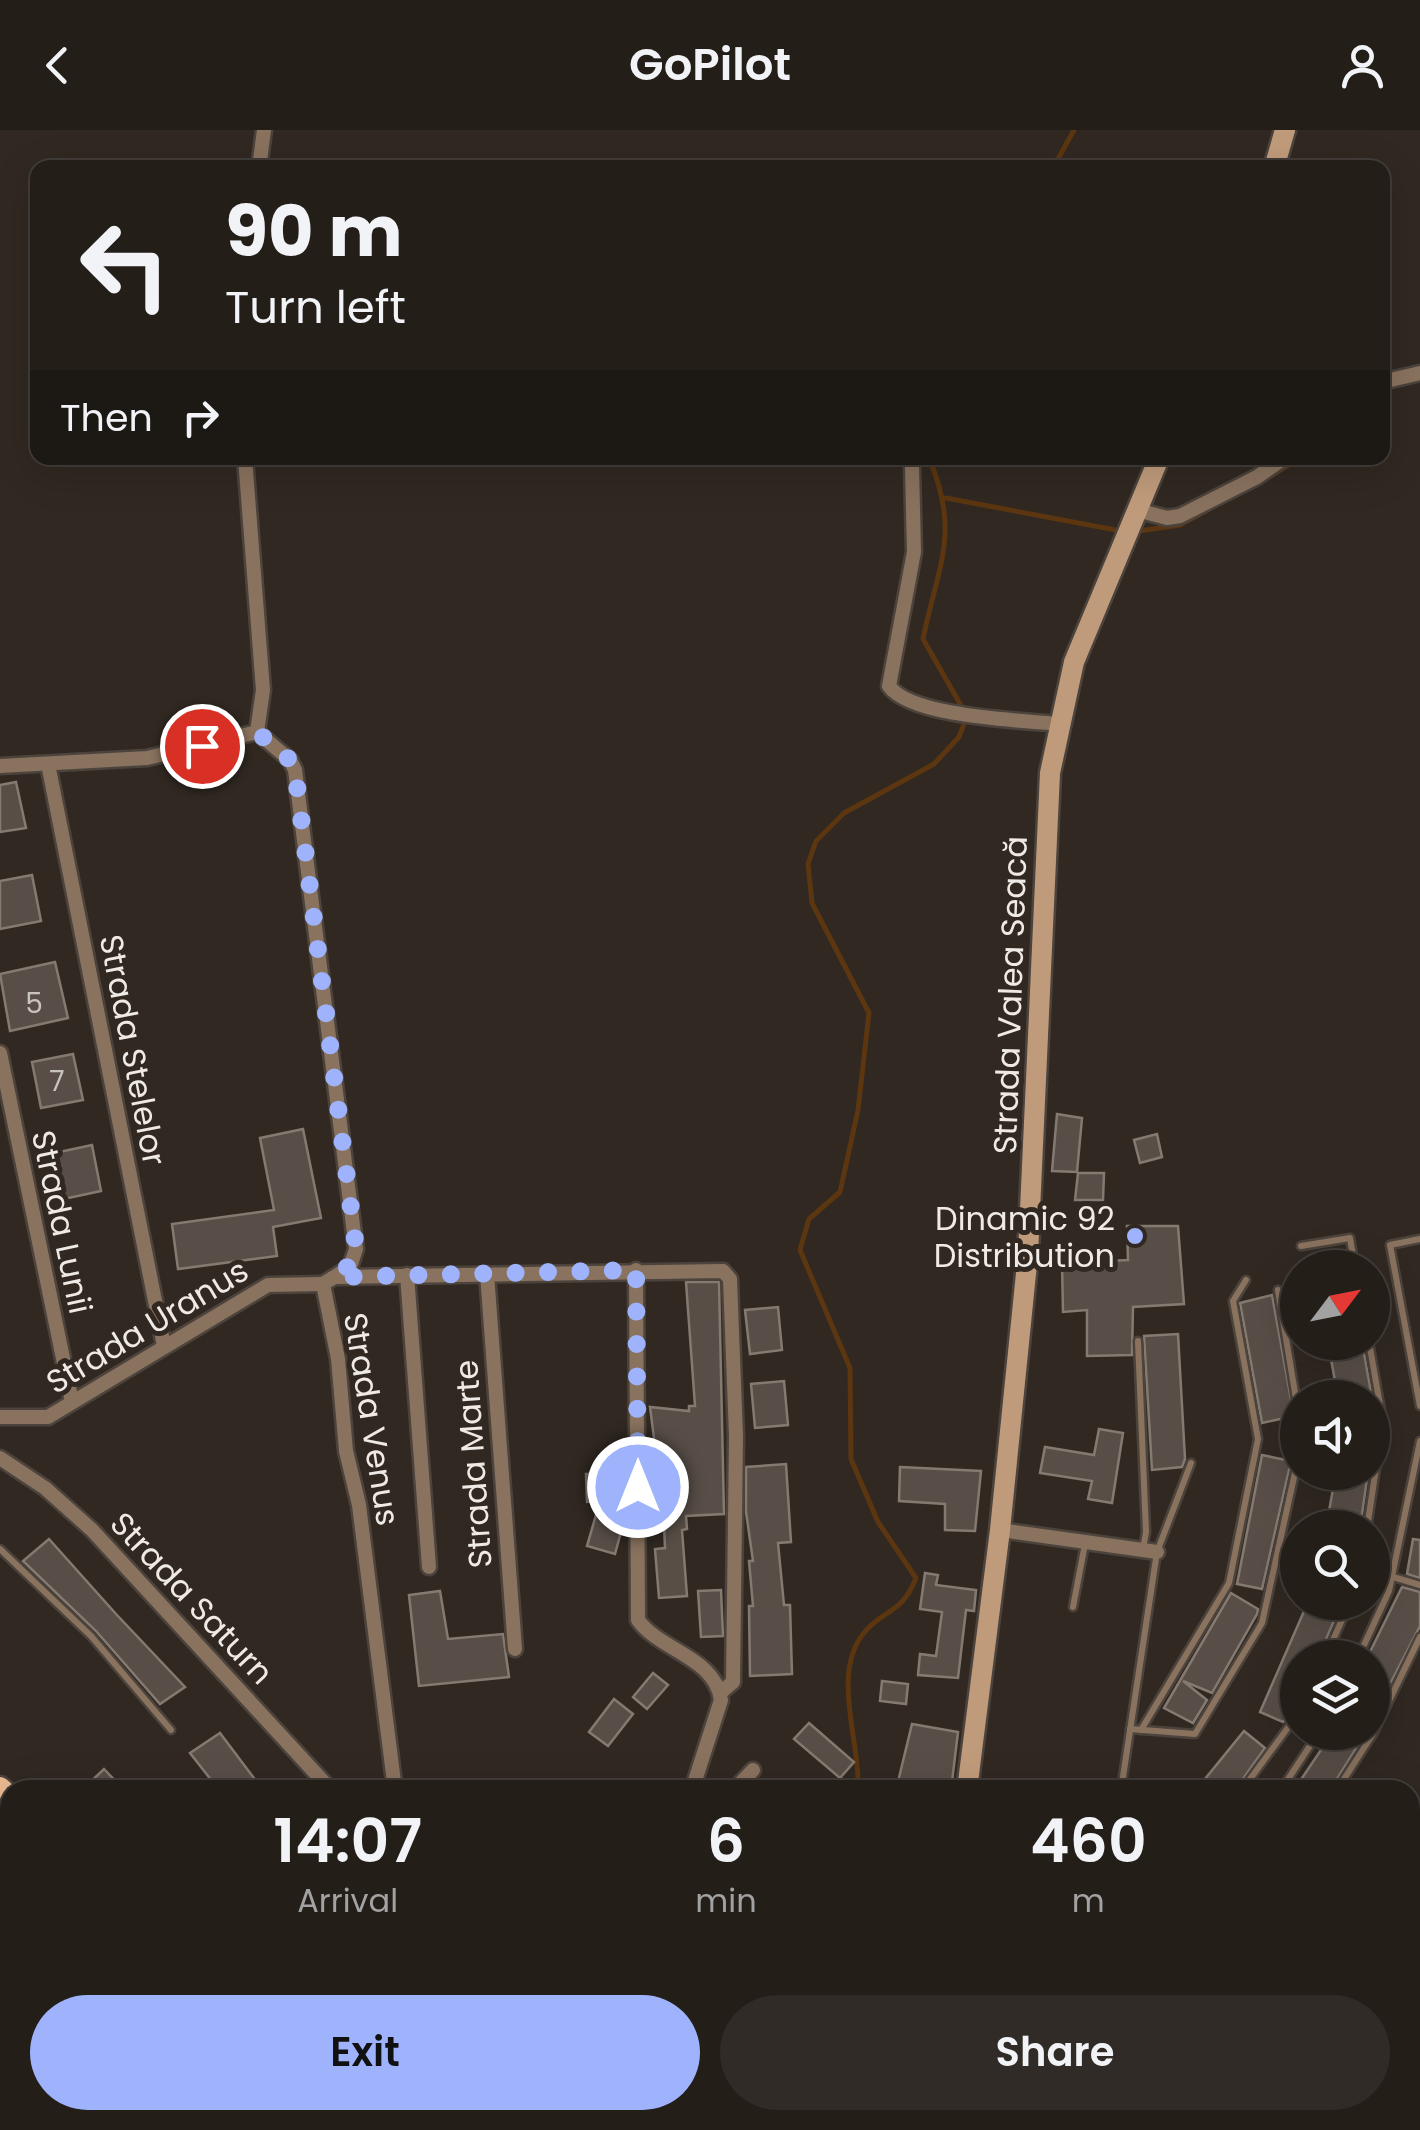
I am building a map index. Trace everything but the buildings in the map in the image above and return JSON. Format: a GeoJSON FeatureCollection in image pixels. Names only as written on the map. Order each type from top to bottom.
{"type":"FeatureCollection","features":[{"type":"Feature","properties":{"kind":"main road"},"geometry":{"type":"LineString","coordinates":[[1276,160],[1285,130]]}},
{"type":"Feature","properties":{"kind":"main road","name":"Strada Valea Seacă"},"geometry":{"type":"LineString","coordinates":[[968,1780],[1000,1530],[1035,1152],[1046,816],[1058,724],[1074,662],[1156,465]]}},
{"type":"Feature","properties":{"kind":"street"},"geometry":{"type":"LineString","coordinates":[[259,160],[264,130]]}},
{"type":"Feature","properties":{"kind":"street"},"geometry":{"type":"LineString","coordinates":[[1390,380],[1420,373]]}},
{"type":"Feature","properties":{"kind":"street"},"geometry":{"type":"LineString","coordinates":[[0,766],[147,758],[257,732],[263,690],[246,465]]}},
{"type":"Feature","properties":{"kind":"street"},"geometry":{"type":"LineString","coordinates":[[1136,514],[1180,516],[1274,465]]}},
{"type":"Feature","properties":{"kind":"street"},"geometry":{"type":"LineString","coordinates":[[912,468],[914,552],[888,678],[900,698],[976,716],[1058,724]]}},
{"type":"Feature","properties":{"kind":"street","name":"Strada Venus"},"geometry":{"type":"LineString","coordinates":[[257,732],[290,760],[295,770],[356,1248],[354,1261],[330,1280],[346,1451],[359,1505],[394,1780]]}},
{"type":"Feature","properties":{"kind":"street","name":"Strada Stelelor"},"geometry":{"type":"LineString","coordinates":[[48,764],[164,1346]]}},
{"type":"Feature","properties":{"kind":"street","name":"Strada Lunii"},"geometry":{"type":"LineString","coordinates":[[0,1053],[72,1402]]}},
{"type":"Feature","properties":{"kind":"street"},"geometry":{"type":"LineString","coordinates":[[636,1270],[638,1620],[705,1670],[720,1693]]}},
{"type":"Feature","properties":{"kind":"street","name":"Strada Uranus"},"geometry":{"type":"LineString","coordinates":[[0,1417],[43,1419],[268,1285],[407,1276],[722,1270],[730,1279],[736,1436],[734,1660],[732,1682],[720,1693],[720,1708],[695,1780]]}},
{"type":"Feature","properties":{"kind":"street","name":"Strada Marte"},"geometry":{"type":"LineString","coordinates":[[486,1274],[514,1649]]}},
{"type":"Feature","properties":{"kind":"street"},"geometry":{"type":"LineString","coordinates":[[407,1276],[429,1567]]}},
{"type":"Feature","properties":{"kind":"street","name":"Strada Saturn"},"geometry":{"type":"LineString","coordinates":[[0,1458],[45,1488],[106,1544],[322,1780]]}},
{"type":"Feature","properties":{"kind":"street"},"geometry":{"type":"LineString","coordinates":[[1000,1530],[1150,1551]]}},
{"type":"Feature","properties":{"kind":"street"},"geometry":{"type":"LineString","coordinates":[[744,1780],[753,1770]]}},
{"type":"Feature","properties":{"kind":"lane"},"geometry":{"type":"LineString","coordinates":[[1301,1246],[1350,1238],[1352,1250]]}},
{"type":"Feature","properties":{"kind":"lane"},"geometry":{"type":"LineString","coordinates":[[1420,1239],[1390,1245],[1420,1406]]}},
{"type":"Feature","properties":{"kind":"lane"},"geometry":{"type":"LineString","coordinates":[[1141,1730],[1229,1583],[1258,1439],[1233,1301],[1246,1280]]}},
{"type":"Feature","properties":{"kind":"lane"},"geometry":{"type":"LineString","coordinates":[[1278,1290],[1293,1380]]}},
{"type":"Feature","properties":{"kind":"lane"},"geometry":{"type":"LineString","coordinates":[[1122,1780],[1150,1551],[1138,1341]]}},
{"type":"Feature","properties":{"kind":"lane"},"geometry":{"type":"LineString","coordinates":[[1370,1510],[1383,1422],[1372,1360]]}},
{"type":"Feature","properties":{"kind":"lane"},"geometry":{"type":"LineString","coordinates":[[1366,1640],[1393,1577],[1420,1442]]}},
{"type":"Feature","properties":{"kind":"lane"},"geometry":{"type":"LineString","coordinates":[[1150,1551],[1191,1463]]}},
{"type":"Feature","properties":{"kind":"lane"},"geometry":{"type":"LineString","coordinates":[[1130,1729],[1195,1734],[1262,1623],[1291,1490]]}},
{"type":"Feature","properties":{"kind":"lane"},"geometry":{"type":"LineString","coordinates":[[1072,1607],[1086,1542]]}},
{"type":"Feature","properties":{"kind":"lane"},"geometry":{"type":"LineString","coordinates":[[0,1549],[90,1636],[172,1730]]}},
{"type":"Feature","properties":{"kind":"lane"},"geometry":{"type":"LineString","coordinates":[[1393,1577],[1420,1585]]}},
{"type":"Feature","properties":{"kind":"lane"},"geometry":{"type":"LineString","coordinates":[[1390,1695],[1420,1636]]}},
{"type":"Feature","properties":{"kind":"lane"},"geometry":{"type":"LineString","coordinates":[[1249,1780],[1280,1738]]}},
{"type":"Feature","properties":{"kind":"lane"},"geometry":{"type":"LineString","coordinates":[[1288,1780],[1308,1750]]}},
{"type":"Feature","properties":{"kind":"lane"},"geometry":{"type":"LineString","coordinates":[[1342,1780],[1361,1750]]}},
{"type":"Feature","properties":{"kind":"lane"},"geometry":{"type":"LineString","coordinates":[[339,2130],[354,2130]]}},
{"type":"Feature","properties":{"kind":"waterway"},"geometry":{"type":"LineString","coordinates":[[1057,160],[1074,130]]}},
{"type":"Feature","properties":{"kind":"waterway"},"geometry":{"type":"LineString","coordinates":[[858,1780],[848,1689],[854,1651],[870,1626],[904,1599],[916,1578],[878,1522],[851,1459],[850,1368],[800,1250],[809,1219],[840,1192],[858,1110],[869,1013],[812,903],[808,864],[816,841],[844,813],[934,764],[959,737],[967,716],[923,639],[945,529],[944,508],[932,465]]}},
{"type":"Feature","properties":{"kind":"waterway"},"geometry":{"type":"LineString","coordinates":[[1265,480],[1289,465]]}},
{"type":"Feature","properties":{"kind":"waterway"},"geometry":{"type":"LineString","coordinates":[[946,498],[1121,531]]}},
{"type":"Feature","properties":{"kind":"waterway"},"geometry":{"type":"LineString","coordinates":[[1132,532],[1180,525],[1211,508]]}},
{"type":"Feature","properties":{"kind":"place","name":"Dinamic 92 Distribution"},"geometry":{"type":"Point","coordinates":[1135,1236]}},
{"type":"Feature","properties":{"kind":"route"},"geometry":{"type":"LineString","coordinates":[[202,746],[257,732],[290,760],[295,770],[356,1248],[350,1267],[336,1277],[636,1270],[638,1487]]}}]}
